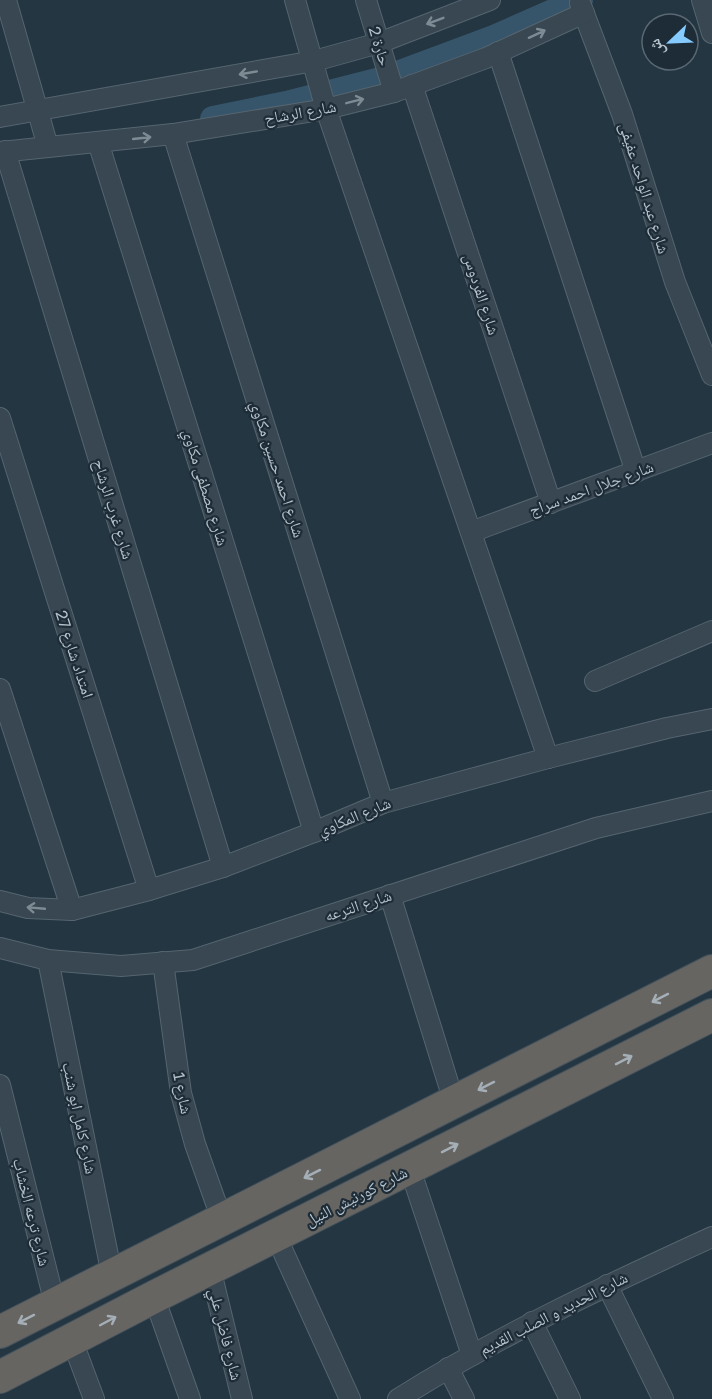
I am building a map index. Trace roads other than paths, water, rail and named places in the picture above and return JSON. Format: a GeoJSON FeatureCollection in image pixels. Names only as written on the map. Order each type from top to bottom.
{"type":"FeatureCollection","features":[{"type":"Feature","properties":{"kind":"highway"},"geometry":{"type":"LineString","coordinates":[[0,1332],[712,971]]}},
{"type":"Feature","properties":{"kind":"highway","name":"شارع كورنيش النيل"},"geometry":{"type":"LineString","coordinates":[[0,1377],[210,1268],[712,1015]]}},
{"type":"Feature","properties":{"kind":"street"},"geometry":{"type":"LineString","coordinates":[[6,0],[48,147]]}},
{"type":"Feature","properties":{"kind":"street"},"geometry":{"type":"LineString","coordinates":[[295,0],[326,109],[548,758]]}},
{"type":"Feature","properties":{"kind":"street","name":"حارة 2"},"geometry":{"type":"LineString","coordinates":[[366,0],[379,43],[403,88]]}},
{"type":"Feature","properties":{"kind":"street"},"geometry":{"type":"LineString","coordinates":[[0,117],[314,62],[379,43],[490,0]]}},
{"type":"Feature","properties":{"kind":"street"},"geometry":{"type":"LineString","coordinates":[[702,0],[712,33]]}},
{"type":"Feature","properties":{"kind":"street","name":"شارع الرشاح"},"geometry":{"type":"LineString","coordinates":[[3,152],[172,134],[326,109],[403,88],[498,52],[581,6]]}},
{"type":"Feature","properties":{"kind":"street","name":"شارع عبد الواحد عفيفى"},"geometry":{"type":"LineString","coordinates":[[581,6],[622,114],[675,282],[712,375]]}},
{"type":"Feature","properties":{"kind":"street"},"geometry":{"type":"LineString","coordinates":[[498,52],[636,472]]}},
{"type":"Feature","properties":{"kind":"street","name":"شارع الفردوس"},"geometry":{"type":"LineString","coordinates":[[403,88],[551,503]]}},
{"type":"Feature","properties":{"kind":"street","name":"شارع احمد حسين مكاوي"},"geometry":{"type":"LineString","coordinates":[[172,134],[383,803]]}},
{"type":"Feature","properties":{"kind":"street","name":"شارع مصطفى مكاوي"},"geometry":{"type":"LineString","coordinates":[[98,142],[314,832]]}},
{"type":"Feature","properties":{"kind":"street","name":"شارع غرب الرشاح"},"geometry":{"type":"LineString","coordinates":[[3,152],[223,867]]}},
{"type":"Feature","properties":{"kind":"street","name":"امتداد شارع 27"},"geometry":{"type":"LineString","coordinates":[[0,418],[149,890]]}},
{"type":"Feature","properties":{"kind":"street","name":"شارع جلال احمد سراج"},"geometry":{"type":"LineString","coordinates":[[471,532],[712,444]]}},
{"type":"Feature","properties":{"kind":"street"},"geometry":{"type":"LineString","coordinates":[[595,681],[712,631]]}},
{"type":"Feature","properties":{"kind":"street"},"geometry":{"type":"LineString","coordinates":[[0,689],[72,910]]}},
{"type":"Feature","properties":{"kind":"street","name":"شارع المكاوي"},"geometry":{"type":"LineString","coordinates":[[0,901],[28,908],[72,910],[149,890],[223,867],[383,803],[548,758],[712,719]]}},
{"type":"Feature","properties":{"kind":"street","name":"شارع الترعه"},"geometry":{"type":"LineString","coordinates":[[0,948],[48,960],[121,966],[193,960],[596,828],[712,801]]}},
{"type":"Feature","properties":{"kind":"street"},"geometry":{"type":"LineString","coordinates":[[390,895],[453,1102]]}},
{"type":"Feature","properties":{"kind":"street","name":"شارع كامل ابو شنب"},"geometry":{"type":"LineString","coordinates":[[48,960],[112,1275]]}},
{"type":"Feature","properties":{"kind":"street","name":"شارع 1"},"geometry":{"type":"LineString","coordinates":[[163,962],[181,1093],[195,1144],[222,1220]]}},
{"type":"Feature","properties":{"kind":"street","name":"شارع ترعه الخشاب"},"geometry":{"type":"LineString","coordinates":[[0,1085],[55,1304]]}},
{"type":"Feature","properties":{"kind":"street"},"geometry":{"type":"LineString","coordinates":[[410,1169],[472,1355]]}},
{"type":"Feature","properties":{"kind":"street"},"geometry":{"type":"LineString","coordinates":[[276,1236],[350,1399]]}},
{"type":"Feature","properties":{"kind":"street","name":"شارع الحديد و الصلب القديم"},"geometry":{"type":"LineString","coordinates":[[398,1399],[448,1368],[532,1322],[712,1237]]}},
{"type":"Feature","properties":{"kind":"street","name":"شارع فاضل علي"},"geometry":{"type":"LineString","coordinates":[[210,1268],[242,1399]]}},
{"type":"Feature","properties":{"kind":"street"},"geometry":{"type":"LineString","coordinates":[[607,1285],[663,1399]]}},
{"type":"Feature","properties":{"kind":"street"},"geometry":{"type":"LineString","coordinates":[[154,1297],[190,1399]]}},
{"type":"Feature","properties":{"kind":"street"},"geometry":{"type":"LineString","coordinates":[[532,1322],[570,1399]]}},
{"type":"Feature","properties":{"kind":"street"},"geometry":{"type":"LineString","coordinates":[[72,1340],[94,1399]]}},
{"type":"Feature","properties":{"kind":"street"},"geometry":{"type":"LineString","coordinates":[[448,1368],[464,1399]]}},
{"type":"Feature","properties":{"kind":"waterway"},"geometry":{"type":"LineString","coordinates":[[213,119],[286,104],[384,79],[494,38],[580,0]]}}]}
